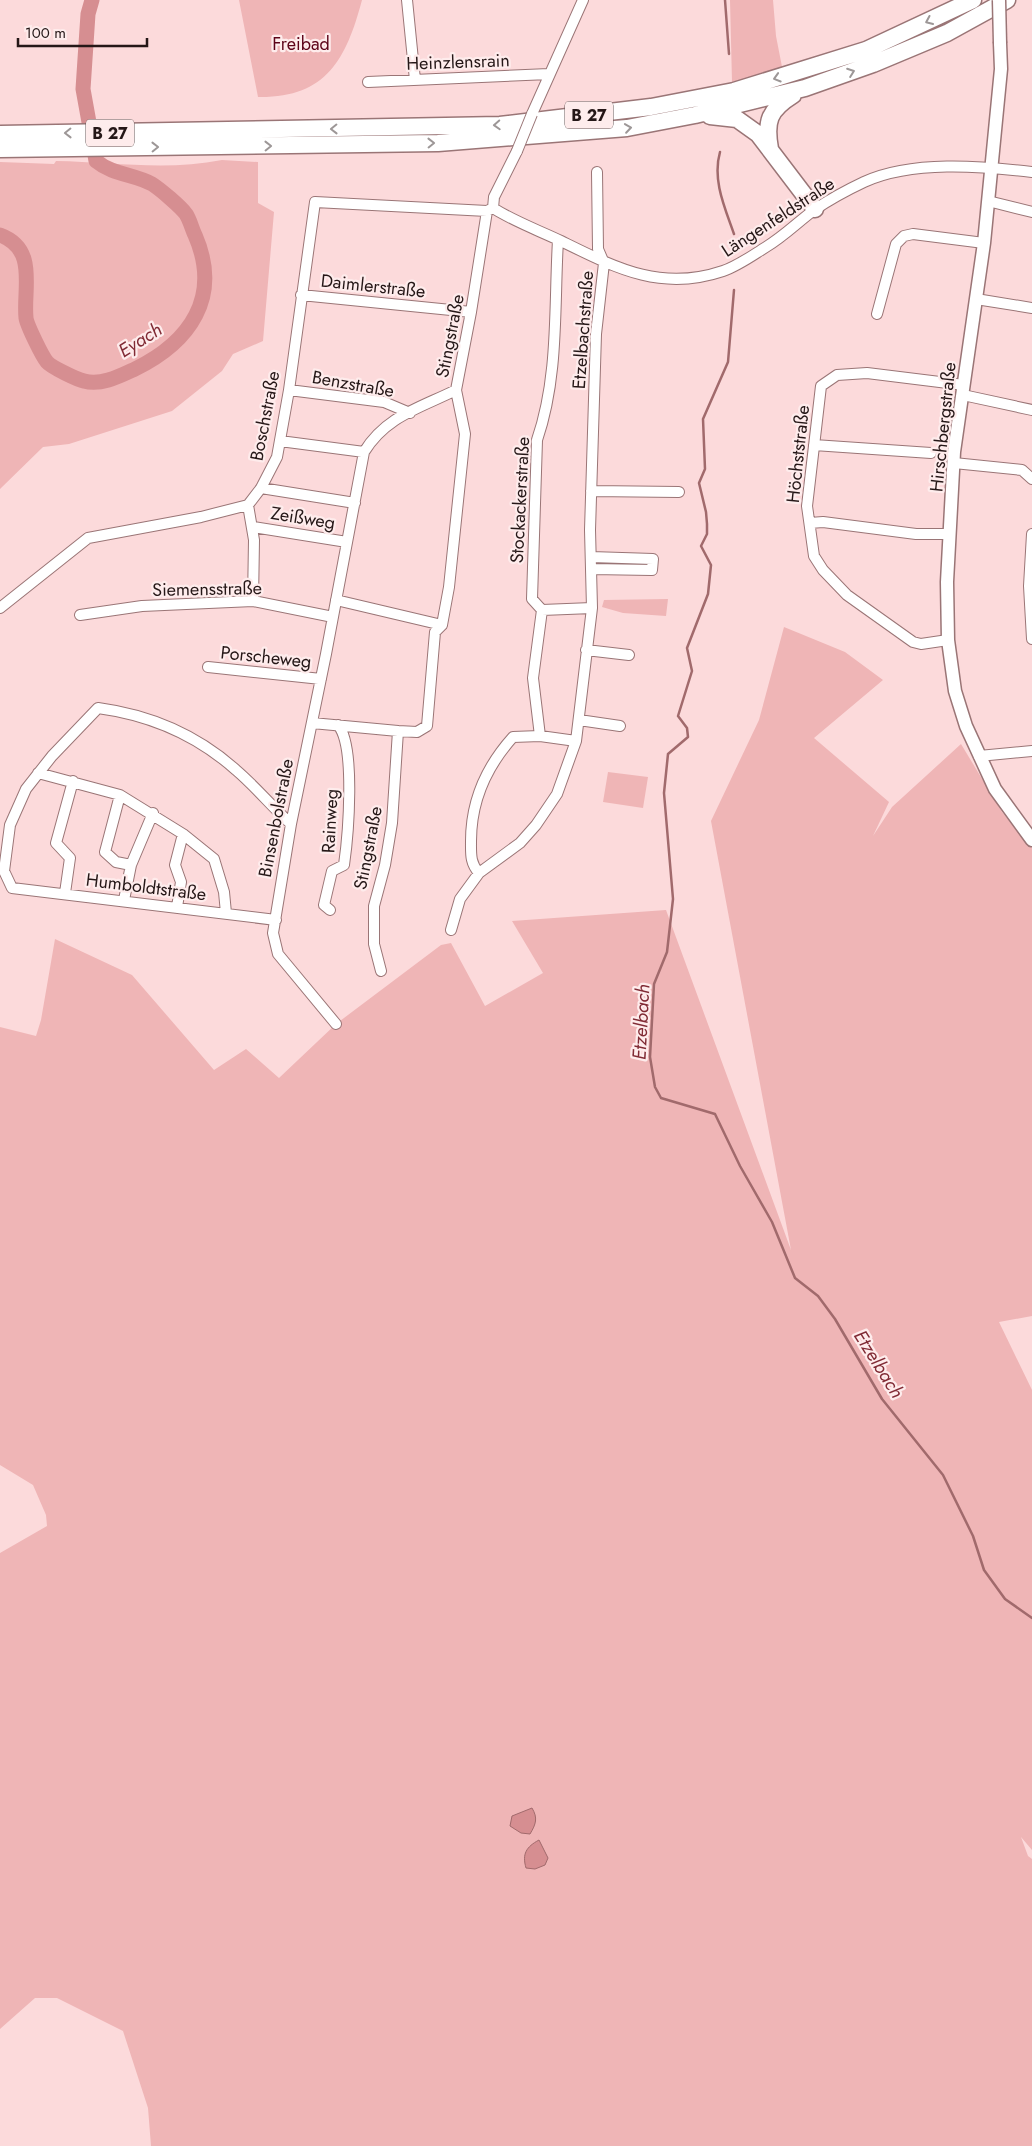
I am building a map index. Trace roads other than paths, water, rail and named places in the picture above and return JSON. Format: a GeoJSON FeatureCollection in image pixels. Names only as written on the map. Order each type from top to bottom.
{"type":"FeatureCollection","features":[{"type":"Feature","properties":{"kind":"highway","name":"B 27"},"geometry":{"type":"LineString","coordinates":[[187,140],[500,126],[651,108],[734,91],[866,50],[973,0]]}},
{"type":"Feature","properties":{"kind":"highway","name":"B 27"},"geometry":{"type":"LineString","coordinates":[[0,134],[35,141],[474,142],[627,128],[695,115],[805,88],[872,64],[939,36],[1007,0]]}},
{"type":"Feature","properties":{"kind":"highway"},"geometry":{"type":"LineString","coordinates":[[770,148],[766,129],[772,111],[805,88]]}},
{"type":"Feature","properties":{"kind":"highway"},"geometry":{"type":"LineString","coordinates":[[695,115],[737,119],[758,134],[815,209]]}},
{"type":"Feature","properties":{"kind":"highway","name":"B 27"},"geometry":{"type":"LineString","coordinates":[[0,149],[35,141]]}},
{"type":"Feature","properties":{"kind":"street"},"geometry":{"type":"LineString","coordinates":[[407,0],[414,80]]}},
{"type":"Feature","properties":{"kind":"street","name":"Stingstraße"},"geometry":{"type":"LineString","coordinates":[[312,723],[417,732],[427,726],[435,632],[442,625],[450,578],[465,434],[456,390],[490,210],[494,197],[517,151],[549,74],[583,0]]}},
{"type":"Feature","properties":{"kind":"street","name":"Hirschbergstraße"},"geometry":{"type":"LineString","coordinates":[[999,0],[1001,69],[984,243],[954,463],[947,582],[948,640],[955,691],[966,726],[995,789],[1032,840]]}},
{"type":"Feature","properties":{"kind":"street","name":"Heinzlensrain"},"geometry":{"type":"LineString","coordinates":[[368,82],[549,74]]}},
{"type":"Feature","properties":{"kind":"street","name":"Längenfeldstraße"},"geometry":{"type":"LineString","coordinates":[[490,210],[604,263],[645,277],[682,279],[724,271],[768,246],[815,209],[865,182],[890,174],[919,169],[991,167],[1032,172]]}},
{"type":"Feature","properties":{"kind":"street","name":"Etzelbachstraße"},"geometry":{"type":"LineString","coordinates":[[450,930],[460,899],[479,873],[520,844],[536,825],[557,794],[576,741],[592,608],[591,557],[596,334],[604,263],[598,249],[597,172]]}},
{"type":"Feature","properties":{"kind":"street"},"geometry":{"type":"LineString","coordinates":[[988,201],[1032,212]]}},
{"type":"Feature","properties":{"kind":"street","name":"Boschstraße"},"geometry":{"type":"LineString","coordinates":[[248,504],[270,474],[280,441],[289,390],[315,202],[490,210]]}},
{"type":"Feature","properties":{"kind":"street"},"geometry":{"type":"LineString","coordinates":[[877,314],[896,244],[904,236],[913,234],[984,243]]}},
{"type":"Feature","properties":{"kind":"street","name":"Stockackerstraße"},"geometry":{"type":"LineString","coordinates":[[542,610],[532,599],[537,440],[544,418],[552,372],[558,240]]}},
{"type":"Feature","properties":{"kind":"street","name":"Daimlerstraße"},"geometry":{"type":"LineString","coordinates":[[301,295],[472,312]]}},
{"type":"Feature","properties":{"kind":"street"},"geometry":{"type":"LineString","coordinates":[[976,299],[1032,308]]}},
{"type":"Feature","properties":{"kind":"street","name":"Höchststraße"},"geometry":{"type":"LineString","coordinates":[[948,640],[921,644],[913,642],[847,595],[823,570],[814,556],[807,506],[821,386],[837,375],[868,373],[963,390]]}},
{"type":"Feature","properties":{"kind":"street","name":"Benzstraße"},"geometry":{"type":"LineString","coordinates":[[289,390],[384,402],[410,412]]}},
{"type":"Feature","properties":{"kind":"street","name":"Binsenbolstraße"},"geometry":{"type":"LineString","coordinates":[[336,1024],[278,954],[273,933],[291,824],[334,617],[364,452],[374,436],[392,421],[456,390]]}},
{"type":"Feature","properties":{"kind":"street"},"geometry":{"type":"LineString","coordinates":[[963,390],[1032,410]]}},
{"type":"Feature","properties":{"kind":"street"},"geometry":{"type":"LineString","coordinates":[[280,441],[364,452]]}},
{"type":"Feature","properties":{"kind":"street"},"geometry":{"type":"LineString","coordinates":[[814,445],[930,453]]}},
{"type":"Feature","properties":{"kind":"street"},"geometry":{"type":"LineString","coordinates":[[954,463],[1022,470],[1032,479]]}},
{"type":"Feature","properties":{"kind":"street"},"geometry":{"type":"LineString","coordinates":[[261,488],[354,503]]}},
{"type":"Feature","properties":{"kind":"street"},"geometry":{"type":"LineString","coordinates":[[592,491],[679,492]]}},
{"type":"Feature","properties":{"kind":"street"},"geometry":{"type":"LineString","coordinates":[[0,608],[88,538],[201,517],[248,504]]}},
{"type":"Feature","properties":{"kind":"street","name":"Zeißweg"},"geometry":{"type":"LineString","coordinates":[[248,504],[253,527],[253,600]]}},
{"type":"Feature","properties":{"kind":"street"},"geometry":{"type":"LineString","coordinates":[[810,523],[823,522],[916,534],[950,534]]}},
{"type":"Feature","properties":{"kind":"street","name":"Zeißweg"},"geometry":{"type":"LineString","coordinates":[[253,527],[347,542]]}},
{"type":"Feature","properties":{"kind":"street"},"geometry":{"type":"LineString","coordinates":[[1032,534],[1029,586],[1032,639]]}},
{"type":"Feature","properties":{"kind":"street"},"geometry":{"type":"LineString","coordinates":[[591,557],[652,558],[652,570],[592,569]]}},
{"type":"Feature","properties":{"kind":"street","name":"Siemensstraße"},"geometry":{"type":"LineString","coordinates":[[80,615],[142,606],[253,600],[334,617]]}},
{"type":"Feature","properties":{"kind":"street"},"geometry":{"type":"LineString","coordinates":[[336,600],[442,625]]}},
{"type":"Feature","properties":{"kind":"street"},"geometry":{"type":"LineString","coordinates":[[540,736],[533,678],[542,610],[592,608]]}},
{"type":"Feature","properties":{"kind":"street"},"geometry":{"type":"LineString","coordinates":[[586,650],[629,655]]}},
{"type":"Feature","properties":{"kind":"street","name":"Porscheweg"},"geometry":{"type":"LineString","coordinates":[[208,667],[321,679]]}},
{"type":"Feature","properties":{"kind":"street"},"geometry":{"type":"LineString","coordinates":[[38,774],[98,708],[118,710],[171,726],[208,749],[235,769],[291,824]]}},
{"type":"Feature","properties":{"kind":"street"},"geometry":{"type":"LineString","coordinates":[[579,720],[620,726]]}},
{"type":"Feature","properties":{"kind":"street","name":"Rainweg"},"geometry":{"type":"LineString","coordinates":[[330,910],[324,905],[332,871],[344,865],[348,831],[346,745],[342,730],[338,725]]}},
{"type":"Feature","properties":{"kind":"street","name":"Stingstraße"},"geometry":{"type":"LineString","coordinates":[[381,971],[374,944],[374,906],[385,865],[392,823],[398,731]]}},
{"type":"Feature","properties":{"kind":"street"},"geometry":{"type":"LineString","coordinates":[[479,873],[473,866],[471,856],[471,816],[480,790],[499,752],[513,737],[540,736],[576,741]]}},
{"type":"Feature","properties":{"kind":"street"},"geometry":{"type":"LineString","coordinates":[[979,756],[1032,751]]}},
{"type":"Feature","properties":{"kind":"street"},"geometry":{"type":"LineString","coordinates":[[38,774],[73,781],[120,795],[153,813],[183,834],[214,859],[224,892],[226,913]]}},
{"type":"Feature","properties":{"kind":"street","name":"Humboldtstraße"},"geometry":{"type":"LineString","coordinates":[[38,774],[26,789],[10,826],[4,871],[12,888],[124,900],[276,920]]}},
{"type":"Feature","properties":{"kind":"street"},"geometry":{"type":"LineString","coordinates":[[65,893],[70,858],[56,843],[73,781]]}},
{"type":"Feature","properties":{"kind":"street"},"geometry":{"type":"LineString","coordinates":[[120,795],[105,852],[116,862],[131,865]]}},
{"type":"Feature","properties":{"kind":"street"},"geometry":{"type":"LineString","coordinates":[[124,900],[131,865],[153,813]]}},
{"type":"Feature","properties":{"kind":"street"},"geometry":{"type":"LineString","coordinates":[[177,907],[181,882],[175,865],[183,834]]}},
{"type":"Feature","properties":{"kind":"waterway","name":"Eyach"},"geometry":{"type":"LineString","coordinates":[[0,235],[12,241],[20,250],[24,260],[26,270],[26,318],[42,354],[49,364],[76,378],[90,382],[104,381],[135,369],[171,345],[185,331],[196,315],[202,298],[205,278],[202,257],[186,214],[152,184],[116,172],[96,161],[83,89],[88,14],[92,0]]}},
{"type":"Feature","properties":{"kind":"waterway","name":"Etzelbach"},"geometry":{"type":"LineString","coordinates":[[725,0],[729,54]]}},
{"type":"Feature","properties":{"kind":"waterway","name":"Etzelbach"},"geometry":{"type":"LineString","coordinates":[[720,152],[718,162],[719,183],[734,234]]}},
{"type":"Feature","properties":{"kind":"waterway","name":"Etzelbach"},"geometry":{"type":"LineString","coordinates":[[734,290],[728,362],[703,419],[705,469],[699,483],[707,524],[707,534],[701,546],[711,565],[708,594],[687,648],[692,671],[678,716],[687,728],[688,737],[668,754],[664,793],[673,899],[667,952],[654,984],[650,1057],[655,1087],[661,1098],[715,1114],[740,1166],[772,1222],[795,1278],[818,1296],[835,1319],[882,1399],[943,1475],[973,1536],[984,1570],[1005,1599],[1032,1618]]}},
{"type":"Feature","properties":{"kind":"park label","name":"Freibad"},"geometry":{"type":"Point","coordinates":[301,44]}}]}
